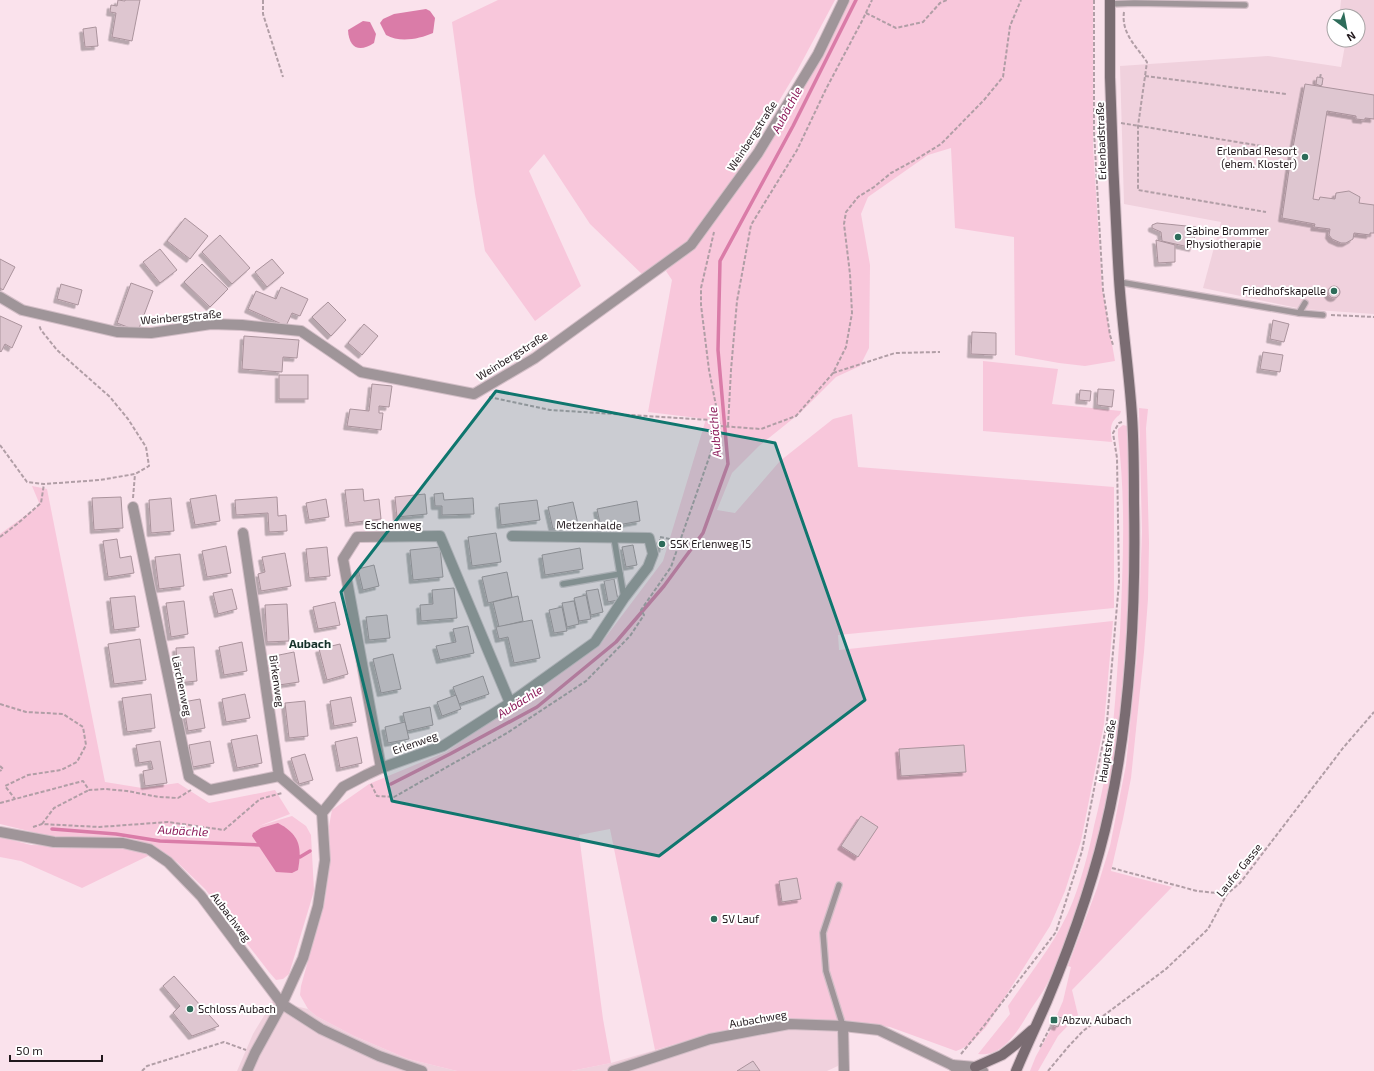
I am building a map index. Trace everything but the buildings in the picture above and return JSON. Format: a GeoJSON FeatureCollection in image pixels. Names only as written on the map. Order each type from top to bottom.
{"type":"FeatureCollection","features":[{"type":"Feature","properties":{"kind":"main road","name":"Erlenbadstraße"},"geometry":{"type":"LineString","coordinates":[[1110,2],[1110,79],[1115,210],[1119,282],[1132,419]]}},
{"type":"Feature","properties":{"kind":"main road","name":"Hauptstraße"},"geometry":{"type":"LineString","coordinates":[[1016,1071],[1047,1002],[1066,953],[1095,870],[1110,808],[1120,751],[1128,684],[1133,608],[1135,545],[1132,419]]}},
{"type":"Feature","properties":{"kind":"main road"},"geometry":{"type":"LineString","coordinates":[[979,1069],[1002,1055],[1035,1027]]}},
{"type":"Feature","properties":{"kind":"street","name":"Weinbergstraße"},"geometry":{"type":"LineString","coordinates":[[0,297],[22,310],[117,332],[152,333],[211,324],[301,330],[362,372],[474,394],[535,358],[691,245],[758,152],[818,54],[844,0]]}},
{"type":"Feature","properties":{"kind":"street","name":"Lärchenweg"},"geometry":{"type":"LineString","coordinates":[[133,507],[189,777],[200,784]]}},
{"type":"Feature","properties":{"kind":"street","name":"Birkenweg"},"geometry":{"type":"LineString","coordinates":[[243,533],[279,776]]}},
{"type":"Feature","properties":{"kind":"street","name":"Eschenweg"},"geometry":{"type":"LineString","coordinates":[[381,768],[343,559],[357,537],[440,536],[510,703]]}},
{"type":"Feature","properties":{"kind":"street","name":"Metzenhalde"},"geometry":{"type":"LineString","coordinates":[[512,536],[648,538]]}},
{"type":"Feature","properties":{"kind":"street","name":"Erlenweg"},"geometry":{"type":"LineString","coordinates":[[322,814],[343,787],[366,774],[443,746],[510,703],[595,642],[624,598],[648,567],[653,554],[648,538]]}},
{"type":"Feature","properties":{"kind":"street"},"geometry":{"type":"LineString","coordinates":[[200,784],[210,790],[279,776],[322,814],[325,860],[318,906],[303,958],[282,1004],[255,1053],[247,1071]]}},
{"type":"Feature","properties":{"kind":"street","name":"Aubachweg"},"geometry":{"type":"LineString","coordinates":[[0,832],[54,842],[123,843],[149,849],[168,862],[201,896],[282,1004],[321,1029],[379,1056],[422,1071]]}},
{"type":"Feature","properties":{"kind":"street","name":"Aubachweg"},"geometry":{"type":"LineString","coordinates":[[613,1071],[710,1039],[788,1024],[843,1026],[879,1030],[955,1068],[979,1069]]}},
{"type":"Feature","properties":{"kind":"street"},"geometry":{"type":"LineString","coordinates":[[843,1026],[844,1071]]}},
{"type":"Feature","properties":{"kind":"lane"},"geometry":{"type":"LineString","coordinates":[[1110,2],[1245,5]]}},
{"type":"Feature","properties":{"kind":"lane"},"geometry":{"type":"LineString","coordinates":[[1119,282],[1299,313],[1324,315]]}},
{"type":"Feature","properties":{"kind":"lane"},"geometry":{"type":"LineString","coordinates":[[1299,313],[1305,302]]}},
{"type":"Feature","properties":{"kind":"lane"},"geometry":{"type":"LineString","coordinates":[[614,538],[624,598]]}},
{"type":"Feature","properties":{"kind":"lane"},"geometry":{"type":"LineString","coordinates":[[563,584],[620,574]]}},
{"type":"Feature","properties":{"kind":"lane"},"geometry":{"type":"LineString","coordinates":[[839,885],[823,933],[826,972],[843,1026]]}},
{"type":"Feature","properties":{"kind":"path"},"geometry":{"type":"LineString","coordinates":[[263,0],[263,14],[283,78]]}},
{"type":"Feature","properties":{"kind":"path"},"geometry":{"type":"LineString","coordinates":[[728,426],[730,370],[737,301],[751,225],[797,150],[826,89],[872,0]]}},
{"type":"Feature","properties":{"kind":"path"},"geometry":{"type":"LineString","coordinates":[[866,13],[896,28],[923,22],[940,3],[947,0]]}},
{"type":"Feature","properties":{"kind":"path"},"geometry":{"type":"LineString","coordinates":[[474,394],[550,410],[711,420],[720,426],[761,429],[796,416],[833,373],[846,347],[852,313],[850,274],[844,224],[846,212],[858,196],[874,187],[891,173],[941,144],[984,100],[1003,77],[1010,26],[1021,0]]}},
{"type":"Feature","properties":{"kind":"path"},"geometry":{"type":"LineString","coordinates":[[1094,0],[1094,131],[1103,290],[1110,335],[1114,346]]}},
{"type":"Feature","properties":{"kind":"path"},"geometry":{"type":"LineString","coordinates":[[1128,3],[1124,13],[1124,28],[1129,38],[1147,62],[1138,126],[1138,190],[1266,212]]}},
{"type":"Feature","properties":{"kind":"path"},"geometry":{"type":"LineString","coordinates":[[1320,78],[1321,73]]}},
{"type":"Feature","properties":{"kind":"path"},"geometry":{"type":"LineString","coordinates":[[1145,76],[1286,94]]}},
{"type":"Feature","properties":{"kind":"path"},"geometry":{"type":"LineString","coordinates":[[1112,122],[1292,151]]}},
{"type":"Feature","properties":{"kind":"path"},"geometry":{"type":"LineString","coordinates":[[366,774],[377,796],[394,797],[507,734],[586,681],[630,636],[644,615],[641,610],[671,567],[720,426],[701,305],[701,288],[715,231]]}},
{"type":"Feature","properties":{"kind":"path"},"geometry":{"type":"LineString","coordinates":[[0,445],[27,482],[44,484],[100,480],[135,474],[149,466],[146,447],[128,419],[110,398],[57,350],[41,330],[33,313]]}},
{"type":"Feature","properties":{"kind":"path"},"geometry":{"type":"LineString","coordinates":[[1324,315],[1374,317]]}},
{"type":"Feature","properties":{"kind":"path"},"geometry":{"type":"LineString","coordinates":[[833,373],[896,353],[940,352]]}},
{"type":"Feature","properties":{"kind":"path"},"geometry":{"type":"LineString","coordinates":[[955,1068],[983,1027],[1056,932],[1082,851],[1107,722],[1119,582],[1117,458],[1113,433],[1119,423],[1132,419]]}},
{"type":"Feature","properties":{"kind":"path"},"geometry":{"type":"LineString","coordinates":[[133,507],[135,474]]}},
{"type":"Feature","properties":{"kind":"path"},"geometry":{"type":"LineString","coordinates":[[0,537],[41,503],[44,484]]}},
{"type":"Feature","properties":{"kind":"path"},"geometry":{"type":"LineString","coordinates":[[648,538],[662,537],[679,541]]}},
{"type":"Feature","properties":{"kind":"path"},"geometry":{"type":"LineString","coordinates":[[0,704],[26,712],[63,714],[83,726],[86,745],[77,762],[61,770],[28,775],[5,786],[15,799]]}},
{"type":"Feature","properties":{"kind":"path","name":"Laufer Gasse"},"geometry":{"type":"LineString","coordinates":[[1048,1071],[1083,1031],[1166,968],[1208,929],[1228,894],[1240,883],[1343,748],[1374,712]]}},
{"type":"Feature","properties":{"kind":"path"},"geometry":{"type":"LineString","coordinates":[[0,766],[3,768],[0,771]]}},
{"type":"Feature","properties":{"kind":"path"},"geometry":{"type":"LineString","coordinates":[[0,803],[83,781],[89,790]]}},
{"type":"Feature","properties":{"kind":"path"},"geometry":{"type":"LineString","coordinates":[[42,824],[54,808],[89,790],[105,789],[127,791],[159,797],[178,798],[200,784]]}},
{"type":"Feature","properties":{"kind":"path"},"geometry":{"type":"LineString","coordinates":[[29,828],[42,824],[100,827],[168,822],[224,830],[260,799],[287,792]]}},
{"type":"Feature","properties":{"kind":"path"},"geometry":{"type":"LineString","coordinates":[[1112,868],[1197,891],[1228,894]]}},
{"type":"Feature","properties":{"kind":"path"},"geometry":{"type":"LineString","coordinates":[[142,1071],[147,1066],[224,1042],[255,1053]]}},
{"type":"Feature","properties":{"kind":"highlighted area"},"geometry":{"type":"Polygon","coordinates":[[[496,391],[775,443],[865,700],[659,856],[392,801],[341,592],[496,391]]]}},
{"type":"Feature","properties":{"kind":"shaded area"},"geometry":{"type":"Polygon","coordinates":[[[498,0],[835,0],[797,71],[730,183],[691,239],[644,276],[590,224],[544,154],[529,171],[581,286],[535,321],[485,251],[475,194],[452,22],[498,0]]]}},
{"type":"Feature","properties":{"kind":"shaded area"},"geometry":{"type":"Polygon","coordinates":[[[847,0],[1093,0],[1093,147],[1102,288],[1115,361],[1085,366],[1015,355],[1014,237],[955,228],[951,148],[928,155],[868,197],[861,214],[870,265],[869,348],[860,366],[836,377],[800,413],[759,446],[732,473],[717,510],[735,513],[780,461],[833,419],[852,414],[858,467],[1114,487],[1114,608],[838,635],[839,650],[1113,621],[1104,724],[1081,841],[1065,891],[1050,926],[986,1027],[969,1045],[956,1051],[890,1027],[844,1022],[793,1020],[751,1025],[713,1033],[655,1050],[610,829],[579,835],[603,1019],[611,1063],[571,1071],[457,1071],[408,1059],[354,1036],[316,1016],[308,1009],[300,995],[301,986],[325,900],[330,860],[329,826],[332,810],[369,784],[446,752],[599,646],[663,561],[706,419],[648,412],[672,280],[666,271],[701,239],[847,0]]]}},
{"type":"Feature","properties":{"kind":"shaded area"},"geometry":{"type":"Polygon","coordinates":[[[1341,0],[1374,0],[1374,314],[1302,309],[1203,288],[1221,222],[1124,204],[1120,66],[1268,56],[1341,67],[1345,48],[1366,48],[1366,8],[1340,8],[1341,0]]]}},
{"type":"Feature","properties":{"kind":"shaded area"},"geometry":{"type":"Polygon","coordinates":[[[426,9],[430,11],[435,18],[433,33],[422,37],[397,39],[391,37],[386,35],[380,23],[383,19],[394,14],[426,9]]]}},
{"type":"Feature","properties":{"kind":"shaded area"},"geometry":{"type":"Polygon","coordinates":[[[363,21],[370,22],[376,34],[374,43],[364,48],[359,48],[353,45],[350,41],[348,30],[363,21]]]}},
{"type":"Feature","properties":{"kind":"shaded area"},"geometry":{"type":"Polygon","coordinates":[[[983,361],[1058,369],[1052,404],[1121,411],[1112,424],[1112,442],[983,431],[983,361]]]}},
{"type":"Feature","properties":{"kind":"shaded area"},"geometry":{"type":"Polygon","coordinates":[[[1139,408],[1148,409],[1146,428],[1149,543],[1148,599],[1131,778],[1111,871],[1172,887],[1072,990],[1078,1015],[1058,1036],[1038,1071],[1030,1071],[1036,1056],[1053,1026],[1059,1027],[1063,1018],[1057,1015],[1063,1001],[1071,967],[1068,966],[1097,888],[1110,846],[1126,765],[1137,656],[1140,589],[1142,532],[1139,408]]]}},
{"type":"Feature","properties":{"kind":"shaded area"},"geometry":{"type":"Polygon","coordinates":[[[1123,425],[1127,426],[1129,475],[1129,573],[1127,622],[1119,720],[1113,769],[1104,817],[1095,853],[1075,914],[1058,959],[1043,992],[1010,1040],[996,1051],[987,1054],[978,1054],[1010,1014],[1008,1006],[1044,955],[1060,929],[1073,901],[1090,845],[1108,762],[1113,726],[1120,632],[1123,534],[1121,460],[1118,429],[1123,425]]]}},
{"type":"Feature","properties":{"kind":"shaded area"},"geometry":{"type":"Polygon","coordinates":[[[32,486],[47,489],[105,782],[142,788],[178,783],[209,803],[275,790],[290,814],[259,826],[292,816],[306,826],[311,835],[314,891],[289,974],[283,979],[276,980],[205,889],[177,862],[160,850],[133,839],[108,837],[65,839],[0,824],[0,534],[40,505],[32,486]]]}},
{"type":"Feature","properties":{"kind":"shaded area"},"geometry":{"type":"Polygon","coordinates":[[[278,823],[291,832],[298,842],[300,855],[298,870],[292,873],[276,872],[252,836],[253,833],[261,828],[278,823]]]}},
{"type":"Feature","properties":{"kind":"shaded area"},"geometry":{"type":"Polygon","coordinates":[[[0,837],[31,845],[118,847],[140,850],[150,855],[82,888],[21,861],[0,857],[0,837]]]}},
{"type":"Feature","properties":{"kind":"shaded area"},"geometry":{"type":"Polygon","coordinates":[[[273,1001],[308,1009],[316,1016],[354,1036],[408,1059],[457,1071],[237,1071],[253,1034],[273,1001]]]}},
{"type":"Feature","properties":{"kind":"shaded area"},"geometry":{"type":"Polygon","coordinates":[[[793,1020],[844,1022],[840,1065],[827,1071],[571,1071],[611,1063],[713,1033],[751,1025],[793,1020]]]}},
{"type":"Feature","properties":{"kind":"waterway","name":"Aubächle"},"geometry":{"type":"LineString","coordinates":[[391,784],[537,707],[616,642],[664,586],[703,533],[728,464],[718,350],[720,261],[793,126],[856,0]]}},
{"type":"Feature","properties":{"kind":"waterway","name":"Aubächle"},"geometry":{"type":"LineString","coordinates":[[52,829],[116,834],[160,841],[260,845]]}},
{"type":"Feature","properties":{"kind":"waterway","name":"Aubächle"},"geometry":{"type":"LineString","coordinates":[[297,856],[300,857],[310,851]]}},
{"type":"Feature","properties":{"kind":"place","name":"Erlenbad Resort (ehem. Kloster)"},"geometry":{"type":"Point","coordinates":[1305,157]}},
{"type":"Feature","properties":{"kind":"place","name":"Sabine Brommer Physiotherapie"},"geometry":{"type":"Point","coordinates":[1178,237]}},
{"type":"Feature","properties":{"kind":"place","name":"Friedhofskapelle"},"geometry":{"type":"Point","coordinates":[1334,291]}},
{"type":"Feature","properties":{"kind":"place","name":"SSK Erlenweg 15"},"geometry":{"type":"Point","coordinates":[662,544]}},
{"type":"Feature","properties":{"kind":"place","name":"SV Lauf"},"geometry":{"type":"Point","coordinates":[714,919]}},
{"type":"Feature","properties":{"kind":"place","name":"Schloss Aubach"},"geometry":{"type":"Point","coordinates":[190,1009]}},
{"type":"Feature","properties":{"kind":"place","name":"Abzw. Aubach"},"geometry":{"type":"Point","coordinates":[1054,1020]}},
{"type":"Feature","properties":{"kind":"district","name":"Aubach"},"geometry":{"type":"Point","coordinates":[310,644]}}]}
